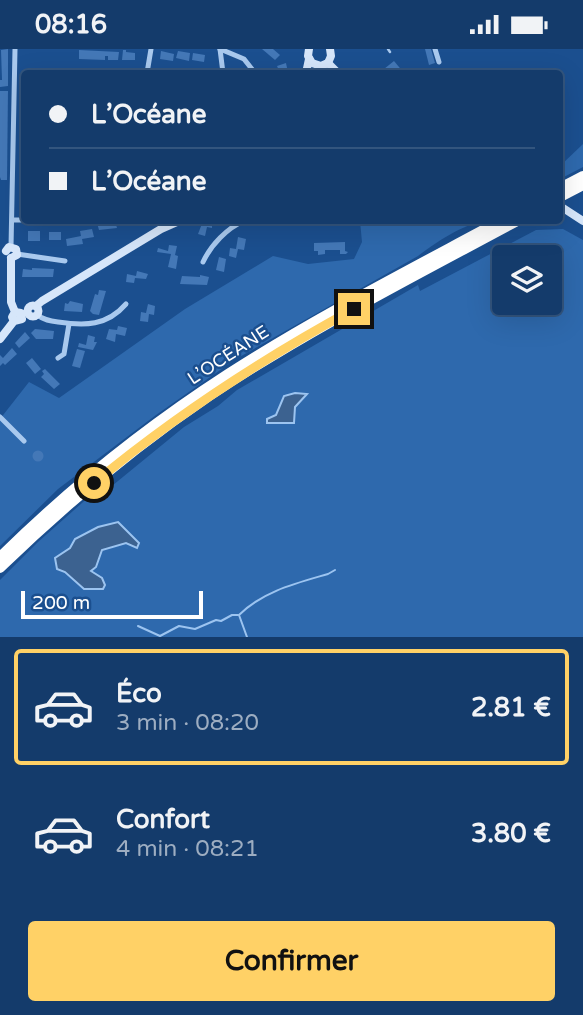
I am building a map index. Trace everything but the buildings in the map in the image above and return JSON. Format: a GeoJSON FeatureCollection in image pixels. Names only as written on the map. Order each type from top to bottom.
{"type":"FeatureCollection","features":[{"type":"Feature","properties":{"kind":"highway"},"geometry":{"type":"LineString","coordinates":[[563,186],[583,176]]}},
{"type":"Feature","properties":{"kind":"highway"},"geometry":{"type":"LineString","coordinates":[[563,195],[583,185]]}},
{"type":"Feature","properties":{"kind":"highway","name":"L’OCÉANE"},"geometry":{"type":"LineString","coordinates":[[0,557],[97,470],[206,389],[311,324],[494,224]]}},
{"type":"Feature","properties":{"kind":"highway","name":"L’OCÉANE"},"geometry":{"type":"LineString","coordinates":[[0,568],[103,475],[207,398],[318,329],[511,224]]}},
{"type":"Feature","properties":{"kind":"main road"},"geometry":{"type":"LineString","coordinates":[[316,70],[331,56],[330,49]]}},
{"type":"Feature","properties":{"kind":"main road"},"geometry":{"type":"LineString","coordinates":[[307,53],[312,63],[324,64],[333,70]]}},
{"type":"Feature","properties":{"kind":"main road"},"geometry":{"type":"LineString","coordinates":[[563,208],[583,221]]}},
{"type":"Feature","properties":{"kind":"main road"},"geometry":{"type":"LineString","coordinates":[[161,229],[167,224]]}},
{"type":"Feature","properties":{"kind":"main road"},"geometry":{"type":"LineString","coordinates":[[0,339],[25,314],[172,224]]}},
{"type":"Feature","properties":{"kind":"main road"},"geometry":{"type":"LineString","coordinates":[[9,252],[11,302],[25,314]]}},
{"type":"Feature","properties":{"kind":"street"},"geometry":{"type":"LineString","coordinates":[[15,49],[13,220],[9,252],[65,261]]}},
{"type":"Feature","properties":{"kind":"street"},"geometry":{"type":"LineString","coordinates":[[148,70],[151,49]]}},
{"type":"Feature","properties":{"kind":"street"},"geometry":{"type":"LineString","coordinates":[[223,70],[220,49],[244,59],[253,70]]}},
{"type":"Feature","properties":{"kind":"street"},"geometry":{"type":"LineString","coordinates":[[435,49],[439,62]]}},
{"type":"Feature","properties":{"kind":"street"},"geometry":{"type":"LineString","coordinates":[[13,220],[21,220]]}},
{"type":"Feature","properties":{"kind":"street"},"geometry":{"type":"LineString","coordinates":[[203,262],[207,254],[236,224]]}},
{"type":"Feature","properties":{"kind":"street"},"geometry":{"type":"LineString","coordinates":[[25,314],[45,320],[86,325],[107,320],[126,304]]}},
{"type":"Feature","properties":{"kind":"street"},"geometry":{"type":"LineString","coordinates":[[58,358],[64,354],[69,324]]}},
{"type":"Feature","properties":{"kind":"street"},"geometry":{"type":"LineString","coordinates":[[0,417],[24,441]]}},
{"type":"Feature","properties":{"kind":"shaded area"},"geometry":{"type":"Polygon","coordinates":[[[583,144],[583,167],[563,177],[563,163],[583,144]]]}},
{"type":"Feature","properties":{"kind":"shaded area"},"geometry":{"type":"Polygon","coordinates":[[[360,224],[474,224],[450,234],[418,256],[236,359],[58,489],[0,546],[0,419],[29,382],[59,398],[185,309],[273,256],[308,264],[354,259],[362,242],[360,224]]]}},
{"type":"Feature","properties":{"kind":"shaded area"},"geometry":{"type":"Polygon","coordinates":[[[563,229],[583,240],[583,637],[0,637],[0,580],[91,495],[107,490],[184,427],[218,406],[237,390],[418,285],[420,291],[492,253],[492,315],[562,315],[562,245],[507,245],[536,230],[563,229]]]}},
{"type":"Feature","properties":{"kind":"shaded area"},"geometry":{"type":"Polygon","coordinates":[[[307,394],[295,407],[294,423],[267,423],[267,419],[276,415],[284,396],[307,394]]]}},
{"type":"Feature","properties":{"kind":"shaded area"},"geometry":{"type":"Polygon","coordinates":[[[118,522],[139,543],[137,548],[126,543],[102,550],[96,567],[91,571],[102,578],[105,585],[103,589],[84,589],[65,572],[57,569],[55,558],[70,548],[75,539],[98,527],[118,522]]]}},
{"type":"Feature","properties":{"kind":"waterway"},"geometry":{"type":"LineString","coordinates":[[247,637],[239,615],[248,607],[281,589],[335,570]]}},
{"type":"Feature","properties":{"kind":"waterway"},"geometry":{"type":"LineString","coordinates":[[138,626],[160,636],[179,626],[195,629],[238,615]]}},
{"type":"Feature","properties":{"kind":"route"},"geometry":{"type":"LineString","coordinates":[[94,483],[207,398],[266,359],[354,309]]}}]}
